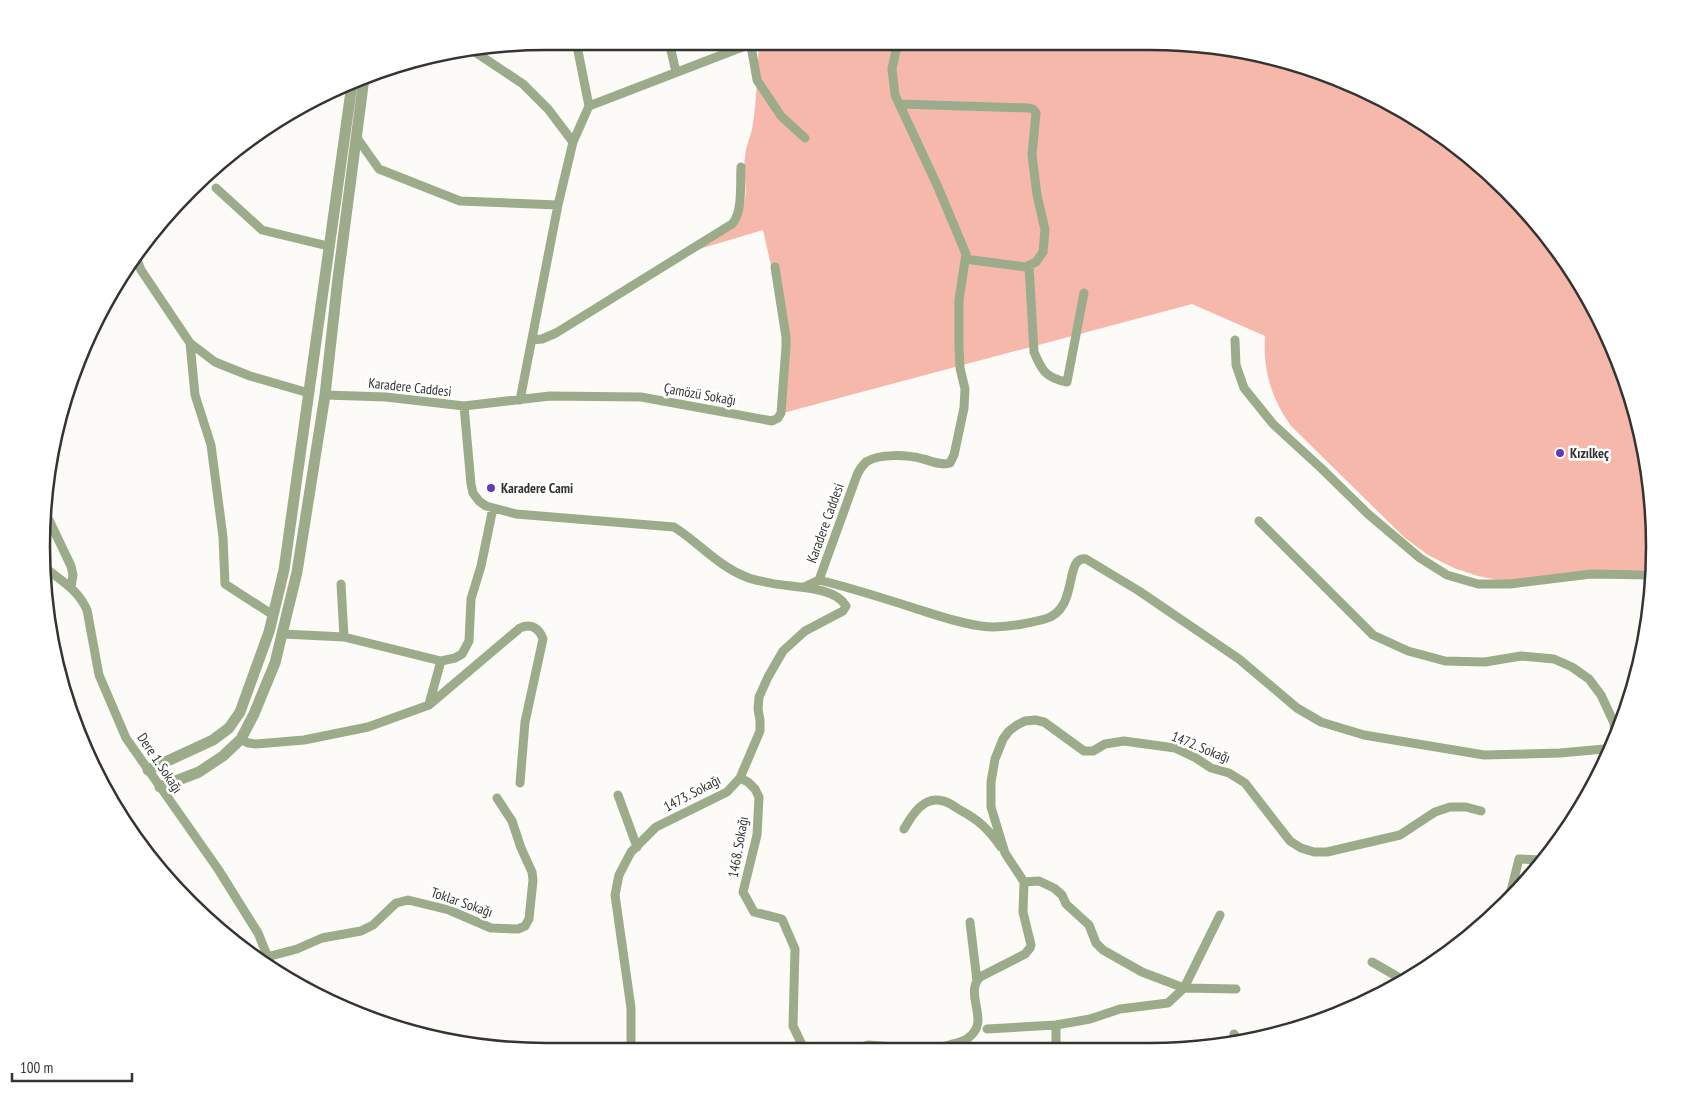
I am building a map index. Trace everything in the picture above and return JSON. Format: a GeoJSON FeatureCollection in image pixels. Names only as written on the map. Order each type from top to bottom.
{"type":"FeatureCollection","features":[{"type":"Feature","properties":{"kind":"street"},"geometry":{"type":"LineString","coordinates":[[520,400],[558,205],[573,142],[589,106],[578,50]]}},
{"type":"Feature","properties":{"kind":"street"},"geometry":{"type":"LineString","coordinates":[[671,50],[676,72]]}},
{"type":"Feature","properties":{"kind":"street"},"geometry":{"type":"LineString","coordinates":[[589,106],[734,50]]}},
{"type":"Feature","properties":{"kind":"street"},"geometry":{"type":"LineString","coordinates":[[753,50],[757,80],[781,116],[805,138]]}},
{"type":"Feature","properties":{"kind":"street","name":"Karadere Caddesi"},"geometry":{"type":"LineString","coordinates":[[325,395],[386,397],[464,406],[471,484],[473,493],[486,506],[516,514],[674,527],[688,536],[714,559],[744,577],[772,584],[804,587],[819,580],[860,468],[866,462],[873,459],[900,456],[922,458],[944,465],[950,463],[954,458],[964,408],[964,389],[960,368],[959,300],[966,254],[937,184],[895,95],[892,69],[896,50]]}},
{"type":"Feature","properties":{"kind":"street"},"geometry":{"type":"LineString","coordinates":[[479,55],[523,84],[548,109],[573,142]]}},
{"type":"Feature","properties":{"kind":"street"},"geometry":{"type":"LineString","coordinates":[[160,788],[199,772],[223,756],[241,740],[254,714],[283,634],[297,572],[325,395],[363,85]]}},
{"type":"Feature","properties":{"kind":"street"},"geometry":{"type":"LineString","coordinates":[[148,770],[213,740],[229,728],[240,712],[269,632],[284,570],[351,90]]}},
{"type":"Feature","properties":{"kind":"street"},"geometry":{"type":"LineString","coordinates":[[900,104],[1029,108],[1035,111],[1032,155],[1037,196],[1045,230],[1043,252],[1036,262],[1026,266],[965,259]]}},
{"type":"Feature","properties":{"kind":"street"},"geometry":{"type":"LineString","coordinates":[[357,138],[383,172],[404,178],[460,201],[558,205]]}},
{"type":"Feature","properties":{"kind":"street"},"geometry":{"type":"LineString","coordinates":[[532,340],[542,339],[556,333],[732,224],[736,220],[738,212],[741,168]]}},
{"type":"Feature","properties":{"kind":"street"},"geometry":{"type":"LineString","coordinates":[[216,188],[262,230],[328,246]]}},
{"type":"Feature","properties":{"kind":"street"},"geometry":{"type":"LineString","coordinates":[[139,264],[190,343],[214,362],[250,376],[309,393]]}},
{"type":"Feature","properties":{"kind":"street"},"geometry":{"type":"LineString","coordinates":[[1029,265],[1034,352],[1039,364],[1047,375],[1055,380],[1067,382],[1084,293]]}},
{"type":"Feature","properties":{"kind":"street","name":"Çamözü Sokağı"},"geometry":{"type":"LineString","coordinates":[[464,406],[550,396],[641,397],[775,420],[781,413],[786,337],[774,267]]}},
{"type":"Feature","properties":{"kind":"street"},"geometry":{"type":"LineString","coordinates":[[1235,340],[1236,365],[1244,388],[1273,424],[1368,514],[1420,558],[1447,575],[1478,584],[1510,584],[1592,574],[1645,575]]}},
{"type":"Feature","properties":{"kind":"street"},"geometry":{"type":"LineString","coordinates":[[190,343],[194,395],[211,445],[223,537],[225,584],[273,615]]}},
{"type":"Feature","properties":{"kind":"street"},"geometry":{"type":"LineString","coordinates":[[283,634],[344,637],[441,661],[456,658],[462,654],[469,641],[471,599],[481,566],[493,508]]}},
{"type":"Feature","properties":{"kind":"street"},"geometry":{"type":"LineString","coordinates":[[1259,522],[1373,635],[1408,651],[1445,661],[1485,662],[1521,656],[1554,659],[1572,667],[1589,679],[1601,695],[1614,722]]}},
{"type":"Feature","properties":{"kind":"street"},"geometry":{"type":"LineString","coordinates":[[51,524],[73,574],[71,588]]}},
{"type":"Feature","properties":{"kind":"street"},"geometry":{"type":"LineString","coordinates":[[819,580],[953,621],[983,626],[1013,625],[1047,618],[1056,613],[1064,605],[1068,595],[1074,564],[1080,559],[1086,559],[1139,591],[1239,659],[1296,708],[1321,722],[1364,735],[1484,755],[1560,753],[1603,749]]}},
{"type":"Feature","properties":{"kind":"street","name":"Dere 1. Sokağı"},"geometry":{"type":"LineString","coordinates":[[51,572],[78,594],[87,610],[99,675],[126,738],[218,869],[258,933],[267,956]]}},
{"type":"Feature","properties":{"kind":"street"},"geometry":{"type":"LineString","coordinates":[[342,584],[344,637]]}},
{"type":"Feature","properties":{"kind":"street","name":"1473. Sokağı"},"geometry":{"type":"LineString","coordinates":[[631,1043],[631,1008],[615,895],[618,875],[631,852],[656,827],[727,792],[740,778],[760,731],[759,697],[783,651],[805,631],[843,611],[846,607],[835,596],[804,587]]}},
{"type":"Feature","properties":{"kind":"street"},"geometry":{"type":"LineString","coordinates":[[241,740],[256,744],[304,740],[368,726],[429,705],[520,628],[530,626],[538,630],[542,639],[525,722],[520,783]]}},
{"type":"Feature","properties":{"kind":"street"},"geometry":{"type":"LineString","coordinates":[[429,705],[441,661]]}},
{"type":"Feature","properties":{"kind":"street","name":"1472. Sokağı"},"geometry":{"type":"LineString","coordinates":[[1024,882],[1005,853],[991,807],[991,782],[995,759],[1003,739],[1017,724],[1026,721],[1044,722],[1084,751],[1093,751],[1105,744],[1124,741],[1175,748],[1211,768],[1229,773],[1245,784],[1290,841],[1301,848],[1314,852],[1335,850],[1400,835],[1435,812],[1450,807],[1466,807],[1481,812]]}},
{"type":"Feature","properties":{"kind":"street","name":"1468. Sokağı"},"geometry":{"type":"LineString","coordinates":[[740,778],[748,782],[755,789],[759,797],[757,835],[743,892],[754,912],[782,919],[795,949],[793,1026],[801,1043]]}},
{"type":"Feature","properties":{"kind":"street"},"geometry":{"type":"LineString","coordinates":[[618,795],[637,846]]}},
{"type":"Feature","properties":{"kind":"street","name":"Toklar Sokağı"},"geometry":{"type":"LineString","coordinates":[[268,957],[322,938],[361,931],[373,925],[396,903],[402,900],[449,910],[491,928],[518,929],[525,926],[529,919],[533,880],[532,872],[512,821],[497,798]]}},
{"type":"Feature","properties":{"kind":"street"},"geometry":{"type":"LineString","coordinates":[[904,828],[912,814],[919,807],[932,800],[944,801],[974,817],[988,829],[1005,853]]}},
{"type":"Feature","properties":{"kind":"street"},"geometry":{"type":"LineString","coordinates":[[1512,887],[1519,860],[1534,860]]}},
{"type":"Feature","properties":{"kind":"street"},"geometry":{"type":"LineString","coordinates":[[952,1043],[967,1039],[977,1026],[978,1017],[974,990],[980,977],[1025,954],[1030,948],[1023,912],[1024,882],[1039,881],[1054,888],[1062,895],[1066,904],[1089,925],[1096,943],[1102,950],[1142,972],[1184,988],[1236,990]]}},
{"type":"Feature","properties":{"kind":"street"},"geometry":{"type":"LineString","coordinates":[[987,1029],[1056,1025],[1090,1019],[1120,1009],[1168,1003],[1184,988],[1220,915]]}},
{"type":"Feature","properties":{"kind":"street"},"geometry":{"type":"LineString","coordinates":[[970,922],[977,981]]}},
{"type":"Feature","properties":{"kind":"street"},"geometry":{"type":"LineString","coordinates":[[1372,962],[1397,976]]}},
{"type":"Feature","properties":{"kind":"street"},"geometry":{"type":"LineString","coordinates":[[1056,1025],[1056,1043]]}},
{"type":"Feature","properties":{"kind":"shaded area"},"geometry":{"type":"Polygon","coordinates":[[[759,50],[1150,50],[1214,54],[1278,67],[1309,76],[1369,101],[1398,117],[1452,153],[1501,195],[1543,244],[1579,298],[1608,356],[1629,418],[1642,482],[1645,514],[1645,570],[1502,581],[1454,568],[1428,555],[1405,538],[1291,426],[1273,394],[1265,360],[1265,336],[1192,304],[783,413],[789,346],[763,230],[693,251],[740,213],[743,206],[746,193],[744,163],[752,127],[759,50]]]}},
{"type":"Feature","properties":{"kind":"place","name":"Kızılkeç"},"geometry":{"type":"Point","coordinates":[1560,453]}},
{"type":"Feature","properties":{"kind":"place","name":"Karadere Cami"},"geometry":{"type":"Point","coordinates":[491,488]}}]}
